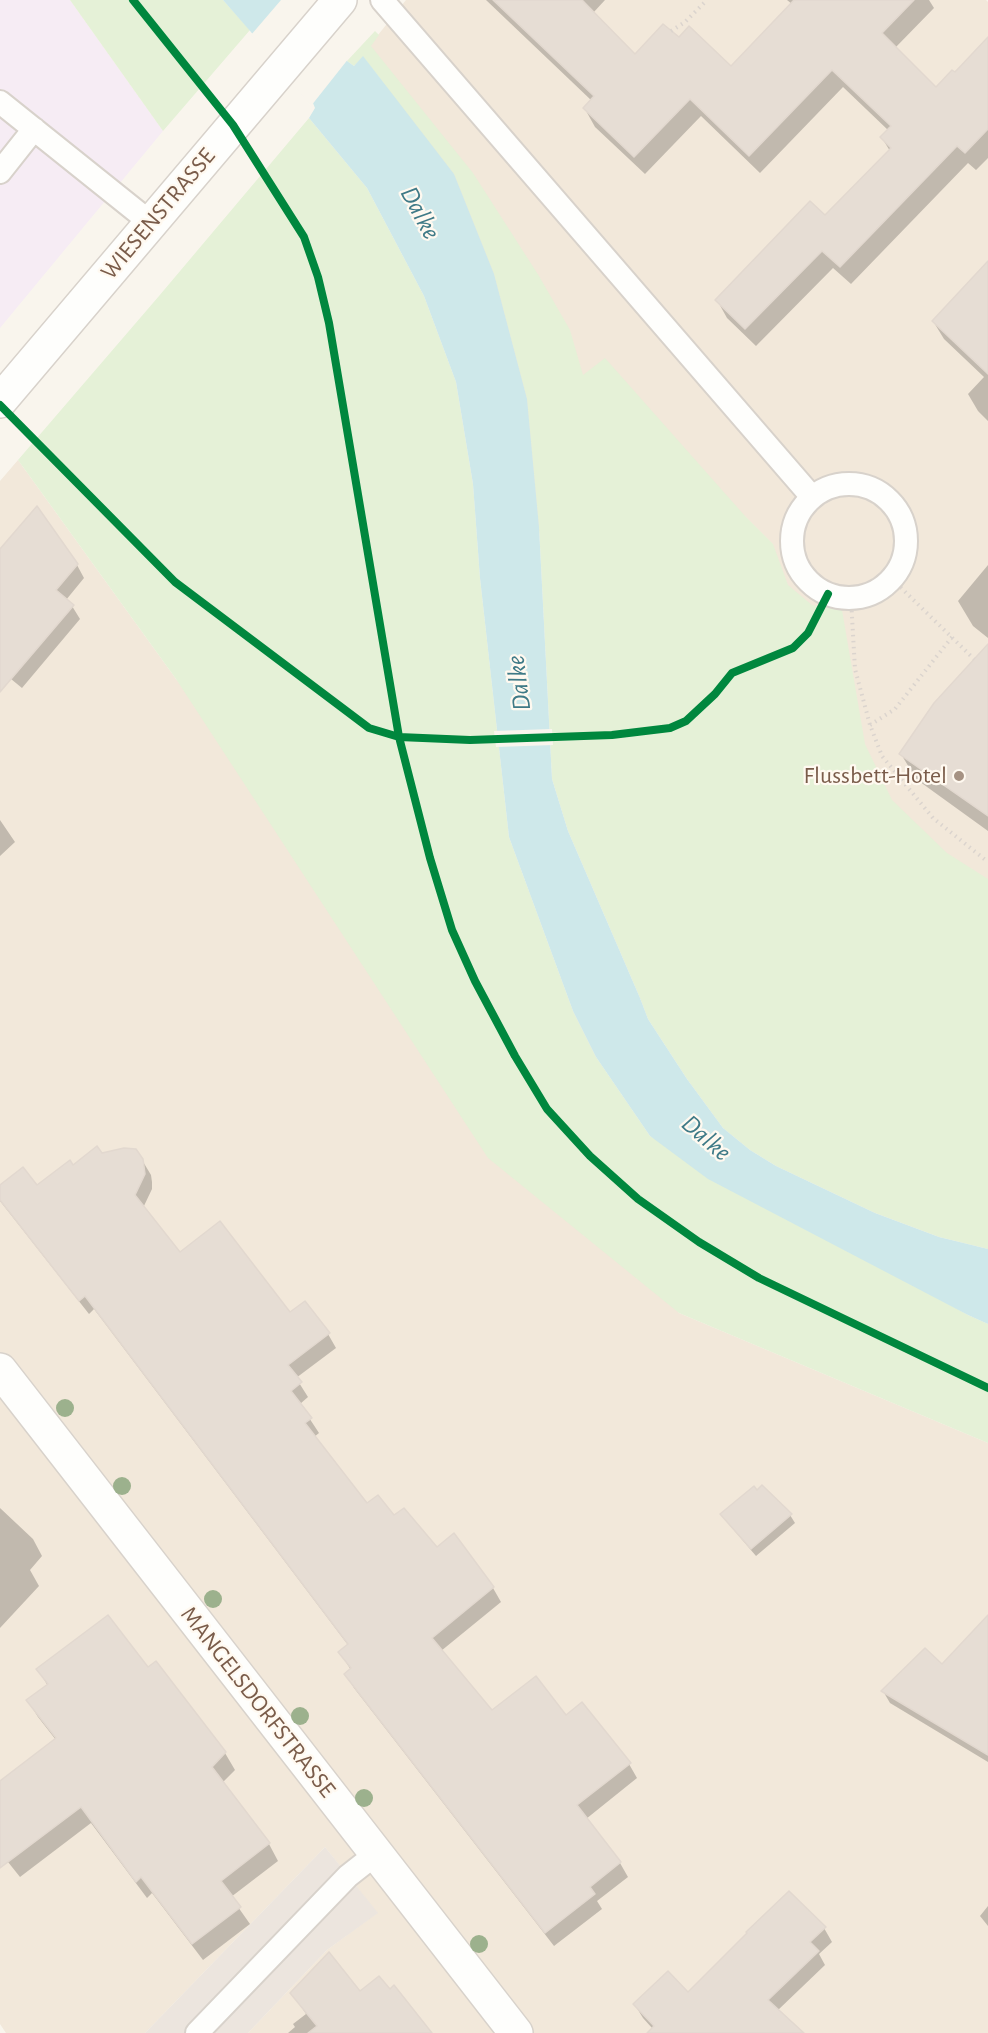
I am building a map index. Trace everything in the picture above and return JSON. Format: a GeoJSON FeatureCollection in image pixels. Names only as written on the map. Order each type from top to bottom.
{"type":"FeatureCollection","features":[{"type":"Feature","properties":{"kind":"street","name":"WIESENSTRASSE"},"geometry":{"type":"LineString","coordinates":[[0,401],[331,11]]}},
{"type":"Feature","properties":{"kind":"street","name":"MANGELSDORFSTRASSE"},"geometry":{"type":"LineString","coordinates":[[0,1370],[516,2033]]}},
{"type":"Feature","properties":{"kind":"lane"},"geometry":{"type":"LineString","coordinates":[[382,0],[812,497]]}},
{"type":"Feature","properties":{"kind":"lane"},"geometry":{"type":"LineString","coordinates":[[0,102],[151,223]]}},
{"type":"Feature","properties":{"kind":"lane"},"geometry":{"type":"LineString","coordinates":[[0,172],[34,129]]}},
{"type":"Feature","properties":{"kind":"lane"},"geometry":{"type":"LineString","coordinates":[[843,484],[860,485],[879,490],[890,501],[900,515],[905,531],[906,549],[901,565],[892,579],[874,592],[851,599],[828,594],[812,584],[799,568],[792,550],[793,530],[800,512],[812,497],[827,488],[843,484]]}},
{"type":"Feature","properties":{"kind":"lane"},"geometry":{"type":"LineString","coordinates":[[197,2033],[348,1876],[376,1854]]}},
{"type":"Feature","properties":{"kind":"path"},"geometry":{"type":"LineString","coordinates":[[671,31],[685,22],[707,0]]}},
{"type":"Feature","properties":{"kind":"path"},"geometry":{"type":"LineString","coordinates":[[892,579],[974,659]]}},
{"type":"Feature","properties":{"kind":"path"},"geometry":{"type":"LineString","coordinates":[[851,599],[855,669],[870,725],[882,756],[933,818],[988,862]]}},
{"type":"Feature","properties":{"kind":"path"},"geometry":{"type":"LineString","coordinates":[[870,725],[895,709],[952,637]]}},
{"type":"Feature","properties":{"kind":"shaded area"},"geometry":{"type":"Polygon","coordinates":[[[0,0],[70,0],[163,131],[0,328],[0,0]]]}},
{"type":"Feature","properties":{"kind":"shaded area"},"geometry":{"type":"Polygon","coordinates":[[[406,0],[986,0],[988,2],[988,1249],[640,998],[598,700],[370,45],[406,0]]]}},
{"type":"Feature","properties":{"kind":"shaded area"},"geometry":{"type":"Polygon","coordinates":[[[18,460],[176,679],[679,1313],[988,1443],[988,2033],[248,2033],[327,1950],[377,1913],[325,1847],[145,2033],[6,2033],[0,2024],[0,481],[18,460]]]}},
{"type":"Feature","properties":{"kind":"shaded area"},"geometry":{"type":"Polygon","coordinates":[[[325,1847],[378,1913],[327,1950],[248,2033],[145,2033],[325,1847]]]}},
{"type":"Feature","properties":{"kind":"green space"},"geometry":{"type":"Polygon","coordinates":[[[70,0],[223,0],[250,30],[163,131],[70,0]]]}},
{"type":"Feature","properties":{"kind":"green space"},"geometry":{"type":"Polygon","coordinates":[[[375,31],[379,35],[371,46],[473,173],[539,276],[570,330],[583,375],[605,358],[745,516],[773,544],[788,585],[812,605],[842,610],[865,744],[892,800],[947,853],[988,879],[988,1249],[939,1237],[875,1213],[776,1166],[750,1150],[723,1128],[687,1079],[648,1019],[568,831],[552,779],[539,527],[527,399],[494,274],[454,174],[363,57],[354,66],[347,61],[375,31]]]}},
{"type":"Feature","properties":{"kind":"green space"},"geometry":{"type":"Polygon","coordinates":[[[309,118],[367,188],[424,296],[456,382],[473,484],[480,578],[509,837],[573,1011],[596,1057],[650,1136],[968,1315],[988,1324],[988,1443],[679,1313],[488,1158],[176,679],[18,460],[309,118]]]}},
{"type":"Feature","properties":{"kind":"water","name":"Dalke"},"geometry":{"type":"Polygon","coordinates":[[[223,0],[295,0],[347,61],[354,66],[363,56],[454,174],[494,274],[527,399],[539,527],[552,779],[568,831],[648,1019],[687,1079],[723,1128],[750,1150],[776,1166],[875,1213],[939,1237],[988,1249],[988,1324],[708,1179],[650,1136],[596,1057],[573,1011],[509,837],[480,578],[473,484],[456,382],[424,296],[367,188],[309,118],[315,108],[313,103],[223,0]]]}},
{"type":"Feature","properties":{"kind":"pier"},"geometry":{"type":"Polygon","coordinates":[[[281,0],[299,0],[349,58],[311,106],[251,35],[281,0]]]}},
{"type":"Feature","properties":{"kind":"pier"},"geometry":{"type":"Polygon","coordinates":[[[552,729],[553,745],[496,747],[494,731],[552,729]]]}},
{"type":"Feature","properties":{"kind":"building"},"geometry":{"type":"Polygon","coordinates":[[[493,0],[582,0],[635,54],[663,24],[679,37],[689,26],[731,66],[794,0],[914,0],[882,33],[936,87],[952,70],[955,72],[988,37],[988,129],[965,153],[957,146],[840,267],[822,251],[745,329],[715,300],[810,201],[825,215],[891,148],[880,137],[891,126],[832,70],[749,156],[690,99],[634,157],[583,108],[594,96],[493,0]]]}},
{"type":"Feature","properties":{"kind":"building"},"geometry":{"type":"Polygon","coordinates":[[[988,261],[988,374],[932,321],[988,261]]]}},
{"type":"Feature","properties":{"kind":"building"},"geometry":{"type":"Polygon","coordinates":[[[37,506],[78,564],[56,590],[74,605],[0,692],[0,549],[37,506]]]}},
{"type":"Feature","properties":{"kind":"building","name":"Flussbett-Hotel"},"geometry":{"type":"Polygon","coordinates":[[[988,644],[988,816],[899,754],[934,703],[988,644]]]}},
{"type":"Feature","properties":{"kind":"building"},"geometry":{"type":"Polygon","coordinates":[[[97,1146],[102,1153],[124,1148],[136,1149],[143,1159],[145,1174],[135,1195],[180,1252],[220,1221],[290,1312],[305,1301],[330,1333],[288,1365],[302,1382],[291,1391],[312,1418],[305,1423],[367,1503],[378,1495],[394,1515],[404,1508],[437,1547],[454,1533],[494,1587],[432,1638],[492,1710],[536,1676],[566,1715],[582,1702],[631,1763],[577,1805],[621,1862],[590,1887],[595,1894],[545,1933],[344,1674],[351,1668],[338,1652],[348,1644],[85,1296],[79,1301],[0,1200],[0,1185],[23,1167],[37,1185],[70,1160],[73,1165],[97,1146]]]}},
{"type":"Feature","properties":{"kind":"building"},"geometry":{"type":"Polygon","coordinates":[[[762,1485],[792,1514],[751,1549],[720,1514],[754,1486],[757,1490],[762,1485]]]}},
{"type":"Feature","properties":{"kind":"building"},"geometry":{"type":"Polygon","coordinates":[[[108,1615],[148,1667],[156,1661],[226,1752],[212,1767],[270,1843],[221,1881],[241,1907],[192,1944],[141,1877],[136,1882],[81,1807],[0,1868],[0,1781],[56,1738],[26,1700],[48,1684],[36,1669],[108,1615]]]}},
{"type":"Feature","properties":{"kind":"building"},"geometry":{"type":"Polygon","coordinates":[[[988,1615],[988,1755],[881,1691],[925,1648],[942,1664],[988,1615]]]}},
{"type":"Feature","properties":{"kind":"building"},"geometry":{"type":"Polygon","coordinates":[[[789,1891],[826,1927],[810,1942],[819,1951],[768,2000],[804,2033],[647,2033],[654,2026],[633,2004],[668,1971],[688,1992],[789,1891]]]}},
{"type":"Feature","properties":{"kind":"building"},"geometry":{"type":"Polygon","coordinates":[[[329,1952],[360,1991],[379,1976],[390,1989],[394,1985],[432,2033],[308,2033],[317,2026],[290,1993],[329,1952]]]}},
{"type":"Feature","properties":{"kind":"cycle path"},"geometry":{"type":"LineString","coordinates":[[133,0],[233,125],[304,237],[318,277],[329,323],[399,737],[430,858],[452,930],[475,981],[515,1056],[547,1109],[590,1156],[638,1199],[699,1242],[759,1278],[988,1388]]}},
{"type":"Feature","properties":{"kind":"cycle path"},"geometry":{"type":"LineString","coordinates":[[0,405],[175,582],[369,728],[399,737],[470,740],[612,735],[670,728],[686,721],[715,694],[732,673],[793,648],[808,633],[828,594]]}},
{"type":"Feature","properties":{"kind":"place","name":"Flussbett-Hotel"},"geometry":{"type":"Point","coordinates":[959,776]}}]}
